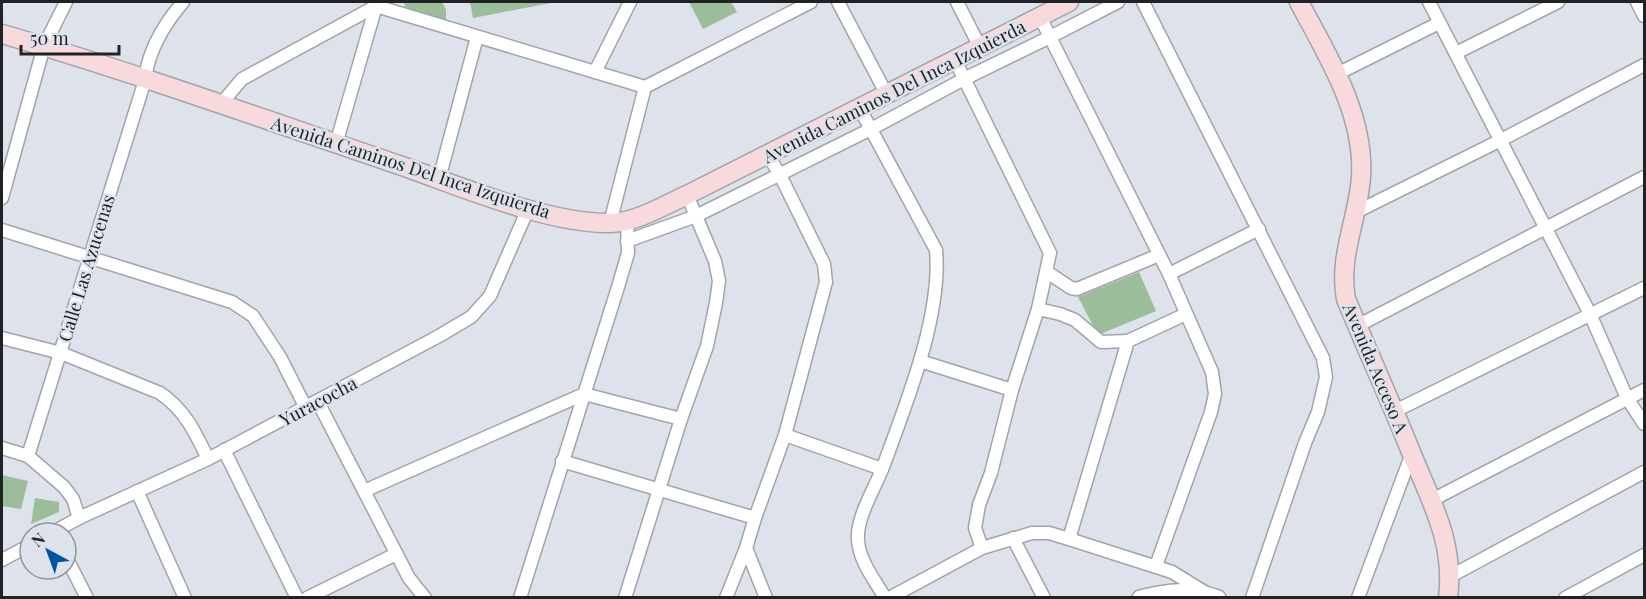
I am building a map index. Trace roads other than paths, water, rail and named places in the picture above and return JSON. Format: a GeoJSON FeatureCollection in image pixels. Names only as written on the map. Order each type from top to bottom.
{"type":"FeatureCollection","features":[{"type":"Feature","properties":{"kind":"main road","name":"Avenida Acceso A"},"geometry":{"type":"LineString","coordinates":[[1299,2],[1337,74],[1350,107],[1361,154],[1361,178],[1356,212],[1346,250],[1343,284],[1346,299],[1432,500],[1445,540],[1451,576],[1448,597]]}},
{"type":"Feature","properties":{"kind":"main road","name":"Avenida Caminos Del Inca Izquierda"},"geometry":{"type":"LineString","coordinates":[[2,34],[44,46],[528,209],[582,221],[618,222],[687,195],[768,155],[955,60],[1053,7]]}},
{"type":"Feature","properties":{"kind":"street"},"geometry":{"type":"LineString","coordinates":[[2,198],[44,46],[66,2]]}},
{"type":"Feature","properties":{"kind":"street","name":"Calle Las Azucenas"},"geometry":{"type":"LineString","coordinates":[[28,456],[145,80],[147,67],[167,21],[183,2]]}},
{"type":"Feature","properties":{"kind":"street"},"geometry":{"type":"LineString","coordinates":[[595,72],[630,2]]}},
{"type":"Feature","properties":{"kind":"street"},"geometry":{"type":"LineString","coordinates":[[224,106],[226,98],[242,79],[380,4],[477,37],[645,87],[810,2]]}},
{"type":"Feature","properties":{"kind":"street"},"geometry":{"type":"LineString","coordinates":[[838,2],[887,95]]}},
{"type":"Feature","properties":{"kind":"street"},"geometry":{"type":"LineString","coordinates":[[957,2],[980,47]]}},
{"type":"Feature","properties":{"kind":"street"},"geometry":{"type":"LineString","coordinates":[[627,241],[696,216],[1118,2]]}},
{"type":"Feature","properties":{"kind":"street"},"geometry":{"type":"LineString","coordinates":[[1143,2],[1323,358],[1326,377],[1318,412],[1305,443],[1252,597]]}},
{"type":"Feature","properties":{"kind":"street"},"geometry":{"type":"LineString","coordinates":[[1429,2],[1590,314],[1628,398],[1644,424]]}},
{"type":"Feature","properties":{"kind":"street"},"geometry":{"type":"LineString","coordinates":[[1456,52],[1558,2]]}},
{"type":"Feature","properties":{"kind":"street"},"geometry":{"type":"LineString","coordinates":[[1637,2],[1644,16]]}},
{"type":"Feature","properties":{"kind":"street"},"geometry":{"type":"LineString","coordinates":[[336,144],[380,4]]}},
{"type":"Feature","properties":{"kind":"street"},"geometry":{"type":"LineString","coordinates":[[1053,7],[1050,38],[1169,274],[1212,372],[1215,394],[1206,432],[1156,567]]}},
{"type":"Feature","properties":{"kind":"street"},"geometry":{"type":"LineString","coordinates":[[1337,74],[1439,23]]}},
{"type":"Feature","properties":{"kind":"street"},"geometry":{"type":"LineString","coordinates":[[439,179],[477,37]]}},
{"type":"Feature","properties":{"kind":"street"},"geometry":{"type":"LineString","coordinates":[[955,60],[1050,253],[1038,309],[1012,390],[991,473],[979,505],[975,528],[982,548]]}},
{"type":"Feature","properties":{"kind":"street"},"geometry":{"type":"LineString","coordinates":[[1356,212],[1644,65]]}},
{"type":"Feature","properties":{"kind":"street"},"geometry":{"type":"LineString","coordinates":[[520,597],[628,253],[627,241],[618,222],[645,87]]}},
{"type":"Feature","properties":{"kind":"street"},"geometry":{"type":"LineString","coordinates":[[860,109],[936,250],[938,270],[936,290],[920,361],[882,469],[861,520],[857,539],[865,563],[887,597],[982,548],[1032,533],[1049,533],[1069,538],[1172,572],[1213,596]]}},
{"type":"Feature","properties":{"kind":"street"},"geometry":{"type":"LineString","coordinates":[[726,597],[746,549],[785,435],[826,282],[824,264],[768,155]]}},
{"type":"Feature","properties":{"kind":"street"},"geometry":{"type":"LineString","coordinates":[[1357,326],[1644,177]]}},
{"type":"Feature","properties":{"kind":"street"},"geometry":{"type":"LineString","coordinates":[[625,597],[661,490],[681,419],[707,346],[719,281],[715,261],[687,195]]}},
{"type":"Feature","properties":{"kind":"street","name":"Yuracocha"},"geometry":{"type":"LineString","coordinates":[[74,521],[208,459],[318,402],[439,336],[476,312],[490,296],[528,209]]}},
{"type":"Feature","properties":{"kind":"street"},"geometry":{"type":"LineString","coordinates":[[1169,274],[1259,229]]}},
{"type":"Feature","properties":{"kind":"street"},"geometry":{"type":"LineString","coordinates":[[2,230],[232,302],[253,316],[280,357],[306,408]]}},
{"type":"Feature","properties":{"kind":"street"},"geometry":{"type":"LineString","coordinates":[[1047,273],[1071,288],[1077,289],[1159,255]]}},
{"type":"Feature","properties":{"kind":"street"},"geometry":{"type":"LineString","coordinates":[[1395,411],[1644,288]]}},
{"type":"Feature","properties":{"kind":"street"},"geometry":{"type":"LineString","coordinates":[[1038,309],[1075,320],[1101,342],[1128,341],[1186,314]]}},
{"type":"Feature","properties":{"kind":"street"},"geometry":{"type":"LineString","coordinates":[[2,338],[61,353],[160,393],[177,406],[189,421],[208,459]]}},
{"type":"Feature","properties":{"kind":"street"},"geometry":{"type":"LineString","coordinates":[[1069,538],[1128,341]]}},
{"type":"Feature","properties":{"kind":"street"},"geometry":{"type":"LineString","coordinates":[[920,361],[1012,390]]}},
{"type":"Feature","properties":{"kind":"street"},"geometry":{"type":"LineString","coordinates":[[1432,500],[1644,390]]}},
{"type":"Feature","properties":{"kind":"street"},"geometry":{"type":"LineString","coordinates":[[364,491],[584,394],[681,419]]}},
{"type":"Feature","properties":{"kind":"street"},"geometry":{"type":"LineString","coordinates":[[318,402],[409,578],[424,597]]}},
{"type":"Feature","properties":{"kind":"street"},"geometry":{"type":"LineString","coordinates":[[785,435],[882,469]]}},
{"type":"Feature","properties":{"kind":"street"},"geometry":{"type":"LineString","coordinates":[[2,448],[28,456],[64,487],[73,499],[79,518]]}},
{"type":"Feature","properties":{"kind":"street"},"geometry":{"type":"LineString","coordinates":[[224,450],[297,597]]}},
{"type":"Feature","properties":{"kind":"street"},"geometry":{"type":"LineString","coordinates":[[1358,597],[1412,453]]}},
{"type":"Feature","properties":{"kind":"street"},"geometry":{"type":"LineString","coordinates":[[562,461],[755,518]]}},
{"type":"Feature","properties":{"kind":"street"},"geometry":{"type":"LineString","coordinates":[[1451,576],[1644,472]]}},
{"type":"Feature","properties":{"kind":"street"},"geometry":{"type":"LineString","coordinates":[[137,491],[185,597]]}},
{"type":"Feature","properties":{"kind":"street"},"geometry":{"type":"LineString","coordinates":[[1013,538],[1044,597]]}},
{"type":"Feature","properties":{"kind":"street"},"geometry":{"type":"LineString","coordinates":[[746,549],[766,597]]}},
{"type":"Feature","properties":{"kind":"street"},"geometry":{"type":"LineString","coordinates":[[2,560],[18,551]]}},
{"type":"Feature","properties":{"kind":"street"},"geometry":{"type":"LineString","coordinates":[[306,597],[396,554]]}},
{"type":"Feature","properties":{"kind":"street"},"geometry":{"type":"LineString","coordinates":[[1565,597],[1644,555]]}},
{"type":"Feature","properties":{"kind":"street"},"geometry":{"type":"LineString","coordinates":[[78,580],[87,597]]}},
{"type":"Feature","properties":{"kind":"street"},"geometry":{"type":"LineString","coordinates":[[1140,597],[1179,590],[1213,596]]}}]}
